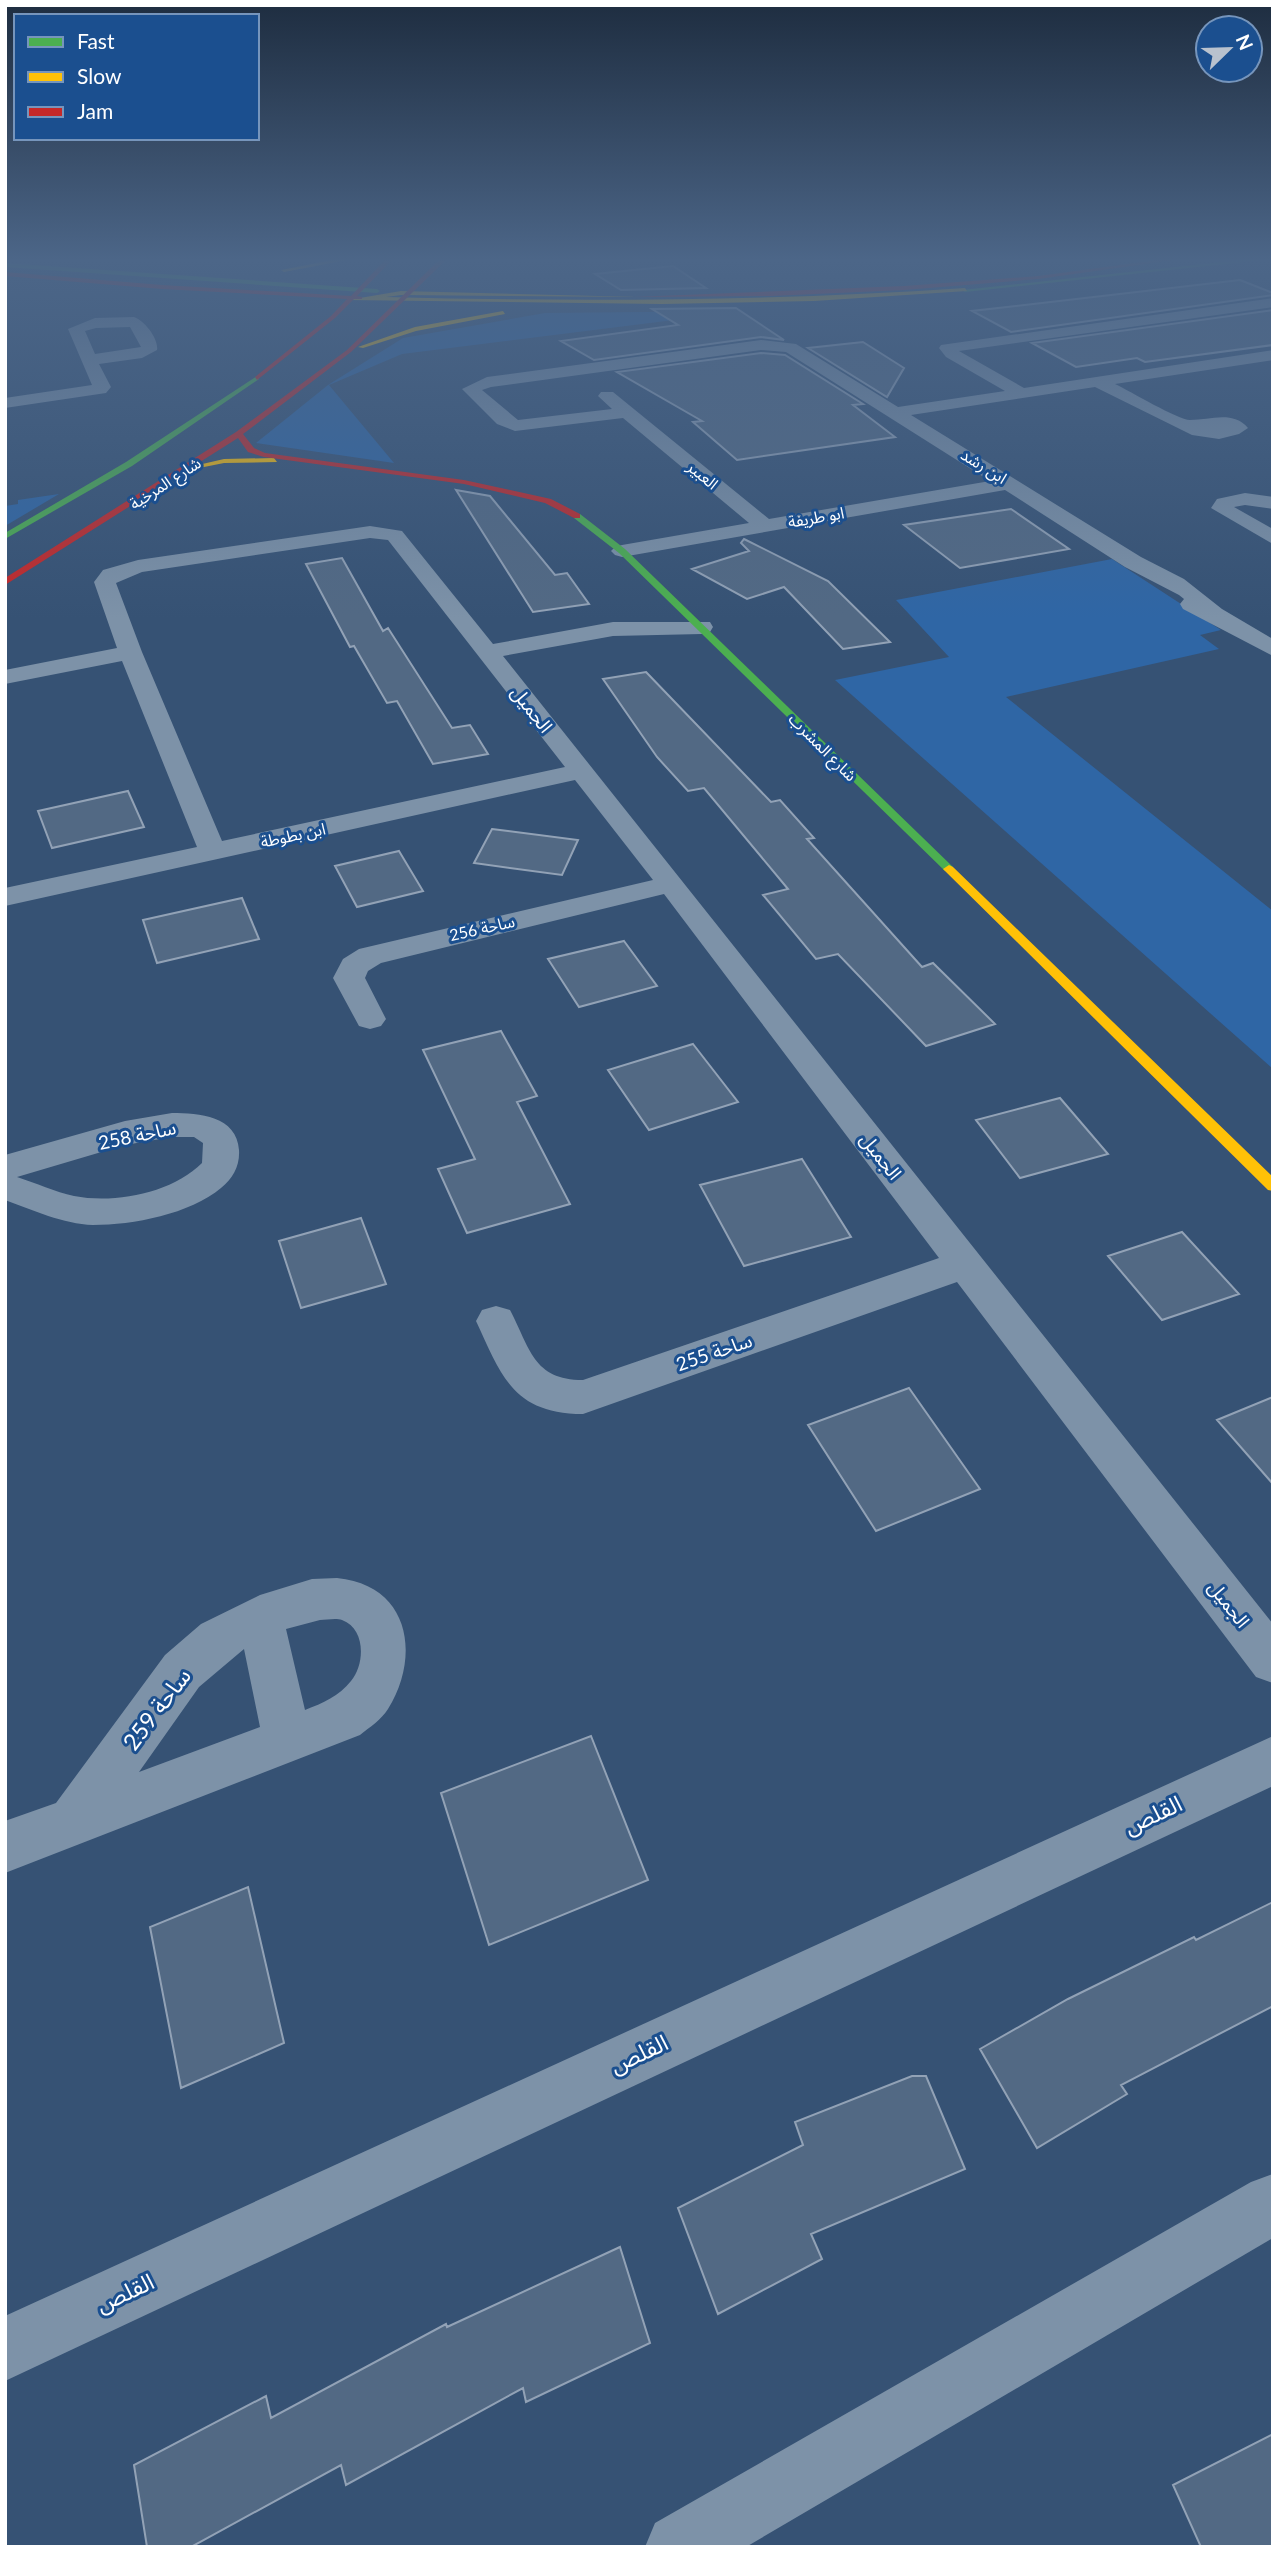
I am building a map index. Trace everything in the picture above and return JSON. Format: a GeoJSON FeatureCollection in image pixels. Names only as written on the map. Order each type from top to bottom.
{"type":"FeatureCollection","features":[{"type":"Feature","properties":{"kind":"main road","name":"شارع المرخية"},"geometry":{"type":"LineString","coordinates":[[5,537],[150,451],[255,379]]}},
{"type":"Feature","properties":{"kind":"main road"},"geometry":{"type":"LineString","coordinates":[[259,398],[284,379]]}},
{"type":"Feature","properties":{"kind":"main road","name":"شارع المرخية"},"geometry":{"type":"LineString","coordinates":[[5,582],[190,468],[312,379]]}},
{"type":"Feature","properties":{"kind":"main road","name":"شارع المشرب"},"geometry":{"type":"LineString","coordinates":[[239,434],[251,450],[294,460],[464,482],[525,494],[567,510],[622,551],[702,627],[1273,1186]]}},
{"type":"Feature","properties":{"kind":"main road"},"geometry":{"type":"LineString","coordinates":[[107,498],[197,441]]}},
{"type":"Feature","properties":{"kind":"main road","name":"شارع المشرب"},"geometry":{"type":"LineString","coordinates":[[190,468],[224,461],[294,460]]}},
{"type":"Feature","properties":{"kind":"street"},"geometry":{"type":"LineString","coordinates":[[5,403],[100,389],[102,387],[98,379]]}},
{"type":"Feature","properties":{"kind":"street","name":"ابن رشد"},"geometry":{"type":"LineString","coordinates":[[509,379],[487,382],[471,389],[503,420],[515,426],[627,412]]}},
{"type":"Feature","properties":{"kind":"street","name":"العبير"},"geometry":{"type":"LineString","coordinates":[[587,379],[765,526]]}},
{"type":"Feature","properties":{"kind":"street","name":"ابن رشد"},"geometry":{"type":"LineString","coordinates":[[846,379],[1133,562],[1141,572],[1195,607],[1214,614],[1269,644]]}},
{"type":"Feature","properties":{"kind":"street"},"geometry":{"type":"LineString","coordinates":[[997,379],[1024,394]]}},
{"type":"Feature","properties":{"kind":"street"},"geometry":{"type":"LineString","coordinates":[[899,412],[1117,379]]}},
{"type":"Feature","properties":{"kind":"street"},"geometry":{"type":"LineString","coordinates":[[1098,382],[1185,426]]}},
{"type":"Feature","properties":{"kind":"street","name":"ابو طريفة"},"geometry":{"type":"LineString","coordinates":[[622,551],[1011,483]]}},
{"type":"Feature","properties":{"kind":"street"},"geometry":{"type":"LineString","coordinates":[[1273,503],[1245,499],[1224,503],[1221,508],[1273,537]]}},
{"type":"Feature","properties":{"kind":"street"},"geometry":{"type":"LineString","coordinates":[[1240,520],[1273,513]]}},
{"type":"Feature","properties":{"kind":"street","name":"الجميل"},"geometry":{"type":"LineString","coordinates":[[213,852],[104,582],[111,575],[138,566],[370,531],[395,535],[671,884],[1273,1661]]}},
{"type":"Feature","properties":{"kind":"street"},"geometry":{"type":"LineString","coordinates":[[488,652],[622,628],[702,627]]}},
{"type":"Feature","properties":{"kind":"street"},"geometry":{"type":"LineString","coordinates":[[5,677],[130,652]]}},
{"type":"Feature","properties":{"kind":"street","name":"ابن بطوطة"},"geometry":{"type":"LineString","coordinates":[[5,897],[581,771]]}},
{"type":"Feature","properties":{"kind":"street","name":"ساحة 256"},"geometry":{"type":"LineString","coordinates":[[370,1019],[349,978],[354,965],[370,956],[671,884]]}},
{"type":"Feature","properties":{"kind":"street","name":"ساحة 258"},"geometry":{"type":"LineString","coordinates":[[5,1168],[162,1126],[190,1125],[210,1129],[220,1138],[222,1151],[220,1167],[207,1181],[181,1194],[109,1211],[78,1210],[5,1186]]}},
{"type":"Feature","properties":{"kind":"street","name":"ساحة 255"},"geometry":{"type":"LineString","coordinates":[[496,1321],[524,1378],[550,1396],[583,1397],[965,1264]]}},
{"type":"Feature","properties":{"kind":"street","name":"ساحة 259"},"geometry":{"type":"LineString","coordinates":[[5,1847],[73,1822],[288,1741],[343,1719],[371,1695],[385,1663],[385,1636],[370,1614],[344,1600],[312,1600],[260,1616],[218,1639],[182,1671],[73,1822]]}},
{"type":"Feature","properties":{"kind":"street"},"geometry":{"type":"LineString","coordinates":[[260,1616],[288,1741]]}},
{"type":"Feature","properties":{"kind":"street","name":"القلص"},"geometry":{"type":"LineString","coordinates":[[5,2349],[1273,1760]]}},
{"type":"Feature","properties":{"kind":"street"},"geometry":{"type":"LineString","coordinates":[[679,2547],[1273,2204]]}},
{"type":"Feature","properties":{"kind":"shaded area"},"geometry":{"type":"Polygon","coordinates":[[[343,379],[329,385],[394,463],[256,443],[328,385],[343,379]]]}},
{"type":"Feature","properties":{"kind":"shaded area"},"geometry":{"type":"Polygon","coordinates":[[[59,494],[5,526],[5,506],[18,504],[18,500],[59,494]]]}},
{"type":"Feature","properties":{"kind":"shaded area"},"geometry":{"type":"Polygon","coordinates":[[[1112,559],[1221,630],[1200,635],[1219,649],[1006,697],[1273,911],[1273,1069],[835,680],[949,657],[896,600],[1112,559]]]}},
{"type":"Feature","properties":{"kind":"building"},"geometry":{"type":"Polygon","coordinates":[[[629,379],[823,379],[863,404],[853,405],[895,437],[737,460],[693,422],[702,421],[629,379]]]}},
{"type":"Feature","properties":{"kind":"building"},"geometry":{"type":"Polygon","coordinates":[[[858,379],[897,379],[887,397],[858,379]]]}},
{"type":"Feature","properties":{"kind":"building"},"geometry":{"type":"Polygon","coordinates":[[[456,490],[490,496],[555,575],[567,573],[589,604],[533,612],[456,490]]]}},
{"type":"Feature","properties":{"kind":"building"},"geometry":{"type":"Polygon","coordinates":[[[1011,509],[1069,549],[960,568],[904,525],[1011,509]]]}},
{"type":"Feature","properties":{"kind":"building"},"geometry":{"type":"Polygon","coordinates":[[[744,539],[828,581],[890,642],[843,649],[784,587],[747,599],[692,569],[749,551],[741,543],[744,539]]]}},
{"type":"Feature","properties":{"kind":"building"},"geometry":{"type":"Polygon","coordinates":[[[342,558],[383,631],[388,628],[452,728],[470,725],[488,754],[433,764],[397,701],[387,703],[354,646],[350,647],[306,564],[342,558]]]}},
{"type":"Feature","properties":{"kind":"building"},"geometry":{"type":"Polygon","coordinates":[[[646,672],[771,802],[780,800],[814,838],[807,839],[922,967],[933,963],[995,1024],[926,1046],[838,954],[816,959],[763,895],[788,889],[704,788],[688,791],[657,757],[603,679],[646,672]]]}},
{"type":"Feature","properties":{"kind":"building"},"geometry":{"type":"Polygon","coordinates":[[[128,791],[144,827],[52,848],[38,811],[128,791]]]}},
{"type":"Feature","properties":{"kind":"building"},"geometry":{"type":"Polygon","coordinates":[[[492,829],[578,840],[562,875],[474,863],[492,829]]]}},
{"type":"Feature","properties":{"kind":"building"},"geometry":{"type":"Polygon","coordinates":[[[399,851],[423,891],[357,907],[335,866],[399,851]]]}},
{"type":"Feature","properties":{"kind":"building"},"geometry":{"type":"Polygon","coordinates":[[[242,898],[259,939],[157,963],[143,920],[242,898]]]}},
{"type":"Feature","properties":{"kind":"building"},"geometry":{"type":"Polygon","coordinates":[[[624,941],[657,986],[579,1007],[548,959],[624,941]]]}},
{"type":"Feature","properties":{"kind":"building"},"geometry":{"type":"Polygon","coordinates":[[[501,1031],[537,1096],[517,1102],[570,1204],[467,1233],[438,1169],[475,1159],[423,1050],[501,1031]]]}},
{"type":"Feature","properties":{"kind":"building"},"geometry":{"type":"Polygon","coordinates":[[[693,1044],[738,1102],[649,1130],[608,1070],[693,1044]]]}},
{"type":"Feature","properties":{"kind":"building"},"geometry":{"type":"Polygon","coordinates":[[[1060,1098],[1108,1154],[1020,1178],[976,1120],[1060,1098]]]}},
{"type":"Feature","properties":{"kind":"building"},"geometry":{"type":"Polygon","coordinates":[[[802,1159],[851,1237],[744,1266],[700,1185],[802,1159]]]}},
{"type":"Feature","properties":{"kind":"building"},"geometry":{"type":"Polygon","coordinates":[[[361,1218],[386,1284],[301,1308],[279,1241],[361,1218]]]}},
{"type":"Feature","properties":{"kind":"building"},"geometry":{"type":"Polygon","coordinates":[[[1182,1232],[1239,1294],[1162,1320],[1108,1256],[1182,1232]]]}},
{"type":"Feature","properties":{"kind":"building"},"geometry":{"type":"Polygon","coordinates":[[[909,1388],[980,1489],[876,1531],[808,1425],[909,1388]]]}},
{"type":"Feature","properties":{"kind":"building"},"geometry":{"type":"Polygon","coordinates":[[[1273,1397],[1273,1484],[1217,1420],[1273,1397]]]}},
{"type":"Feature","properties":{"kind":"building"},"geometry":{"type":"Polygon","coordinates":[[[591,1736],[648,1880],[489,1945],[441,1793],[591,1736]]]}},
{"type":"Feature","properties":{"kind":"building"},"geometry":{"type":"Polygon","coordinates":[[[248,1887],[284,2043],[181,2088],[150,1927],[248,1887]]]}},
{"type":"Feature","properties":{"kind":"building"},"geometry":{"type":"Polygon","coordinates":[[[1273,1902],[1273,2006],[1121,2085],[1127,2094],[1037,2148],[980,2049],[1068,1999],[1194,1937],[1196,1940],[1273,1902]]]}},
{"type":"Feature","properties":{"kind":"building"},"geometry":{"type":"Polygon","coordinates":[[[912,2076],[926,2076],[965,2169],[811,2234],[822,2259],[718,2314],[678,2208],[803,2145],[795,2122],[912,2076]]]}},
{"type":"Feature","properties":{"kind":"building"},"geometry":{"type":"Polygon","coordinates":[[[620,2247],[650,2343],[526,2402],[523,2388],[346,2485],[341,2465],[191,2547],[147,2547],[134,2465],[266,2396],[271,2418],[446,2324],[447,2327],[620,2247]]]}},
{"type":"Feature","properties":{"kind":"building"},"geometry":{"type":"Polygon","coordinates":[[[1273,2434],[1273,2547],[1201,2547],[1173,2485],[1273,2434]]]}},
{"type":"Feature","properties":{"kind":"traffic: fast"},"geometry":{"type":"LineString","coordinates":[[5,537],[129,464],[255,379]]}},
{"type":"Feature","properties":{"kind":"traffic: fast"},"geometry":{"type":"LineString","coordinates":[[577,516],[622,551],[949,869]]}},
{"type":"Feature","properties":{"kind":"traffic: slow"},"geometry":{"type":"LineString","coordinates":[[189,468],[224,461],[274,460]]}},
{"type":"Feature","properties":{"kind":"traffic: slow"},"geometry":{"type":"LineString","coordinates":[[949,869],[1273,1186]]}},
{"type":"Feature","properties":{"kind":"traffic: jam"},"geometry":{"type":"LineString","coordinates":[[5,582],[239,434],[312,379]]}},
{"type":"Feature","properties":{"kind":"traffic: jam"},"geometry":{"type":"LineString","coordinates":[[239,434],[251,450],[264,455],[464,482],[548,501],[577,516]]}}]}
